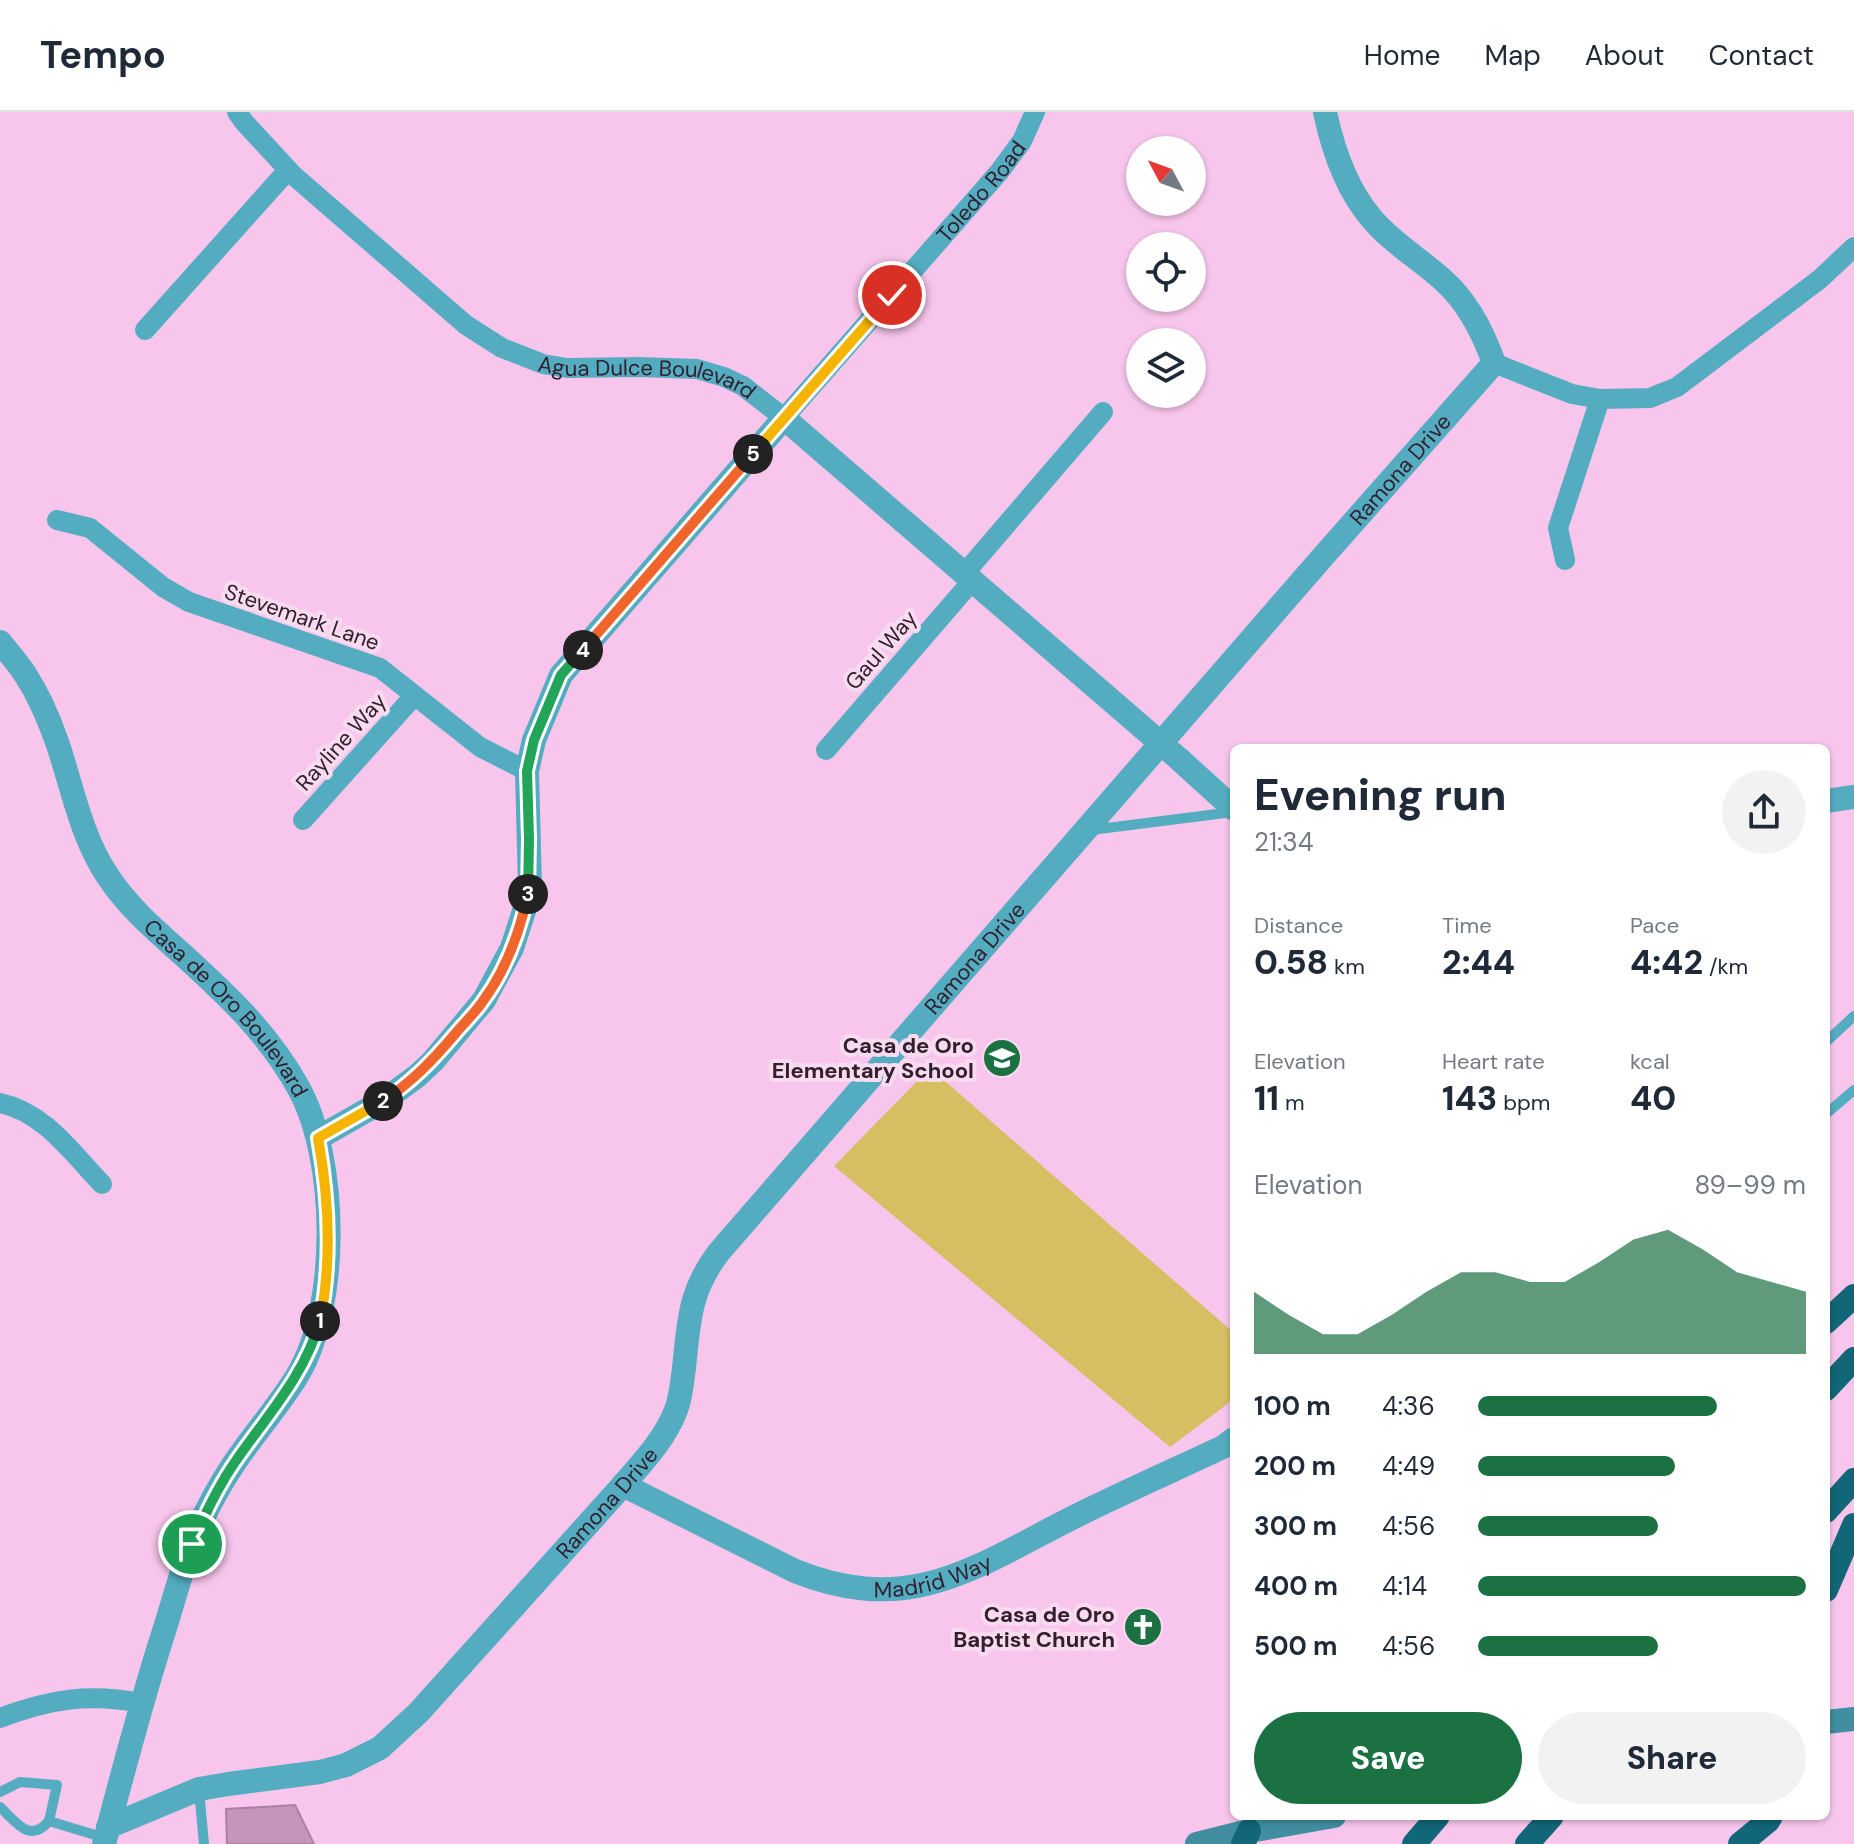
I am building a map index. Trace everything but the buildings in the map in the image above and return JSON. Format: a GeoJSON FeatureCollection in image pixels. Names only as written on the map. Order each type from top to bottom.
{"type":"FeatureCollection","features":[{"type":"Feature","properties":{"kind":"highway"},"geometry":{"type":"LineString","coordinates":[[1830,1318],[1854,1296]]}},
{"type":"Feature","properties":{"kind":"highway"},"geometry":{"type":"LineString","coordinates":[[1830,1385],[1854,1359]]}},
{"type":"Feature","properties":{"kind":"highway"},"geometry":{"type":"LineString","coordinates":[[1830,1507],[1854,1480]]}},
{"type":"Feature","properties":{"kind":"highway"},"geometry":{"type":"LineString","coordinates":[[1830,1581],[1854,1525]]}},
{"type":"Feature","properties":{"kind":"highway"},"geometry":{"type":"LineString","coordinates":[[1414,1844],[1435,1820]]}},
{"type":"Feature","properties":{"kind":"highway"},"geometry":{"type":"LineString","coordinates":[[1527,1844],[1548,1820]]}},
{"type":"Feature","properties":{"kind":"highway"},"geometry":{"type":"LineString","coordinates":[[1740,1844],[1769,1820]]}},
{"type":"Feature","properties":{"kind":"main road"},"geometry":{"type":"LineString","coordinates":[[1830,1722],[1854,1719]]}},
{"type":"Feature","properties":{"kind":"main road"},"geometry":{"type":"LineString","coordinates":[[1197,1844],[1249,1830],[1310,1820]]}},
{"type":"Feature","properties":{"kind":"street","name":"Agua Dulce Boulevard"},"geometry":{"type":"LineString","coordinates":[[237,112],[288,170],[466,325],[502,348],[543,364],[567,368],[697,369],[743,386],[968,577],[1230,807]]}},
{"type":"Feature","properties":{"kind":"street","name":"Toledo Road"},"geometry":{"type":"LineString","coordinates":[[318,1138],[383,1101],[417,1076],[433,1061],[494,984],[519,929],[530,888],[527,771],[534,740],[561,675],[1000,171],[1022,141],[1035,112]]}},
{"type":"Feature","properties":{"kind":"street"},"geometry":{"type":"LineString","coordinates":[[1325,112],[1340,163],[1361,205],[1389,236],[1458,295],[1484,336],[1494,363],[1572,394],[1600,399],[1650,398],[1677,387],[1820,279],[1854,247]]}},
{"type":"Feature","properties":{"kind":"street"},"geometry":{"type":"LineString","coordinates":[[145,330],[288,170]]}},
{"type":"Feature","properties":{"kind":"street","name":"Ramona Drive"},"geometry":{"type":"LineString","coordinates":[[106,1836],[199,1789],[320,1772],[357,1760],[380,1748],[419,1712],[623,1485],[669,1426],[681,1389],[691,1306],[708,1267],[1494,363]]}},
{"type":"Feature","properties":{"kind":"street"},"geometry":{"type":"LineString","coordinates":[[1565,560],[1558,528],[1600,399]]}},
{"type":"Feature","properties":{"kind":"street","name":"Gaul Way"},"geometry":{"type":"LineString","coordinates":[[826,750],[1103,412]]}},
{"type":"Feature","properties":{"kind":"street","name":"Stevemark Lane"},"geometry":{"type":"LineString","coordinates":[[57,520],[90,528],[163,587],[189,602],[380,668],[480,747],[527,771]]}},
{"type":"Feature","properties":{"kind":"street","name":"Casa de Oro Boulevard"},"geometry":{"type":"LineString","coordinates":[[0,642],[25,674],[48,719],[91,846],[107,875],[148,923],[256,1025],[299,1089],[313,1117],[318,1138],[328,1214],[325,1288],[319,1323],[296,1377],[234,1464],[197,1532],[141,1703],[106,1836]]}},
{"type":"Feature","properties":{"kind":"street","name":"Rayline Way"},"geometry":{"type":"LineString","coordinates":[[303,820],[414,696]]}},
{"type":"Feature","properties":{"kind":"street"},"geometry":{"type":"LineString","coordinates":[[1830,800],[1854,797]]}},
{"type":"Feature","properties":{"kind":"street"},"geometry":{"type":"LineString","coordinates":[[0,1103],[22,1109],[42,1122],[102,1184]]}},
{"type":"Feature","properties":{"kind":"street","name":"Madrid Way"},"geometry":{"type":"LineString","coordinates":[[623,1485],[813,1579],[852,1588],[893,1590],[952,1578],[1230,1442]]}},
{"type":"Feature","properties":{"kind":"street"},"geometry":{"type":"LineString","coordinates":[[0,1718],[43,1703],[94,1696],[141,1703]]}},
{"type":"Feature","properties":{"kind":"lane"},"geometry":{"type":"LineString","coordinates":[[1085,831],[1230,812]]}},
{"type":"Feature","properties":{"kind":"lane"},"geometry":{"type":"LineString","coordinates":[[1830,1038],[1854,1016]]}},
{"type":"Feature","properties":{"kind":"lane"},"geometry":{"type":"LineString","coordinates":[[1830,1111],[1854,1090]]}},
{"type":"Feature","properties":{"kind":"lane"},"geometry":{"type":"LineString","coordinates":[[0,1792],[20,1782],[57,1785],[49,1821],[34,1832],[24,1830],[0,1807]]}},
{"type":"Feature","properties":{"kind":"lane"},"geometry":{"type":"LineString","coordinates":[[199,1789],[204,1844]]}},
{"type":"Feature","properties":{"kind":"lane"},"geometry":{"type":"LineString","coordinates":[[49,1821],[106,1836]]}},
{"type":"Feature","properties":{"kind":"shaded area"},"geometry":{"type":"Polygon","coordinates":[[[930,1068],[1230,1330],[1230,1402],[1170,1447],[834,1166],[930,1068]]]}},
{"type":"Feature","properties":{"kind":"place","name":"Casa de Oro Elementary School"},"geometry":{"type":"Point","coordinates":[1002,1058]}},
{"type":"Feature","properties":{"kind":"place","name":"Casa de Oro Baptist Church"},"geometry":{"type":"Point","coordinates":[1143,1627]}},
{"type":"Feature","properties":{"kind":"route"},"geometry":{"type":"LineString","coordinates":[[192,1544],[217,1491],[296,1377],[314,1340],[323,1306],[328,1214],[318,1138],[401,1089],[433,1061],[484,1000],[512,948],[530,888],[527,771],[534,740],[561,675],[892,295]]}}]}
